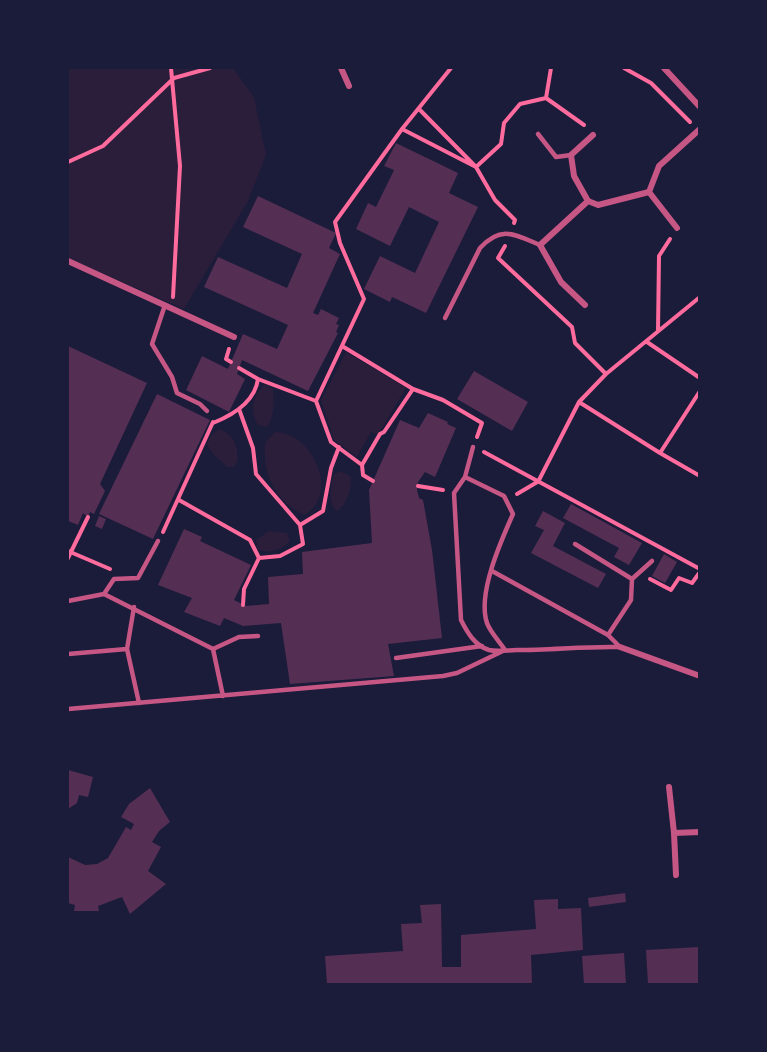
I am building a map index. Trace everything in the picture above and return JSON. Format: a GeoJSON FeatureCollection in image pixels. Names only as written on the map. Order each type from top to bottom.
{"type":"FeatureCollection","features":[{"type":"Feature","properties":{"kind":"street"},"geometry":{"type":"LineString","coordinates":[[341,68],[349,86]]}},
{"type":"Feature","properties":{"kind":"street"},"geometry":{"type":"LineString","coordinates":[[664,68],[699,107]]}},
{"type":"Feature","properties":{"kind":"street"},"geometry":{"type":"LineString","coordinates":[[649,192],[659,166],[699,129]]}},
{"type":"Feature","properties":{"kind":"street"},"geometry":{"type":"LineString","coordinates":[[593,135],[572,155],[574,176],[588,201],[598,205],[649,192]]}},
{"type":"Feature","properties":{"kind":"street"},"geometry":{"type":"LineString","coordinates":[[649,192],[677,228]]}},
{"type":"Feature","properties":{"kind":"street"},"geometry":{"type":"LineString","coordinates":[[585,305],[561,282],[540,244],[588,201]]}},
{"type":"Feature","properties":{"kind":"street"},"geometry":{"type":"LineString","coordinates":[[68,261],[234,337]]}},
{"type":"Feature","properties":{"kind":"street"},"geometry":{"type":"LineString","coordinates":[[620,647],[699,676]]}},
{"type":"Feature","properties":{"kind":"street"},"geometry":{"type":"LineString","coordinates":[[669,787],[676,875]]}},
{"type":"Feature","properties":{"kind":"street"},"geometry":{"type":"LineString","coordinates":[[674,833],[699,832]]}},
{"type":"Feature","properties":{"kind":"lane"},"geometry":{"type":"LineString","coordinates":[[538,134],[556,157],[572,155]]}},
{"type":"Feature","properties":{"kind":"lane"},"geometry":{"type":"LineString","coordinates":[[445,318],[480,248],[498,233],[513,234],[540,244]]}},
{"type":"Feature","properties":{"kind":"lane"},"geometry":{"type":"LineString","coordinates":[[165,305],[152,344],[172,377],[177,393],[200,404],[207,411]]}},
{"type":"Feature","properties":{"kind":"lane"},"geometry":{"type":"LineString","coordinates":[[473,447],[465,477],[454,493],[461,620],[468,634],[489,650],[620,647]]}},
{"type":"Feature","properties":{"kind":"lane"},"geometry":{"type":"LineString","coordinates":[[465,477],[504,496],[513,514],[492,571],[485,598],[487,623],[505,651]]}},
{"type":"Feature","properties":{"kind":"lane"},"geometry":{"type":"LineString","coordinates":[[104,594],[114,579],[127,576],[138,578],[158,542]]}},
{"type":"Feature","properties":{"kind":"lane"},"geometry":{"type":"LineString","coordinates":[[575,544],[632,579]]}},
{"type":"Feature","properties":{"kind":"lane"},"geometry":{"type":"LineString","coordinates":[[608,635],[631,600],[632,579],[652,561]]}},
{"type":"Feature","properties":{"kind":"lane"},"geometry":{"type":"LineString","coordinates":[[492,571],[608,635],[620,647]]}},
{"type":"Feature","properties":{"kind":"lane"},"geometry":{"type":"LineString","coordinates":[[68,601],[104,594],[134,607],[213,649],[223,696]]}},
{"type":"Feature","properties":{"kind":"lane"},"geometry":{"type":"LineString","coordinates":[[134,607],[127,649],[139,702]]}},
{"type":"Feature","properties":{"kind":"lane"},"geometry":{"type":"LineString","coordinates":[[213,649],[239,637],[258,636]]}},
{"type":"Feature","properties":{"kind":"lane"},"geometry":{"type":"LineString","coordinates":[[396,658],[482,646]]}},
{"type":"Feature","properties":{"kind":"lane"},"geometry":{"type":"LineString","coordinates":[[68,654],[127,649]]}},
{"type":"Feature","properties":{"kind":"lane"},"geometry":{"type":"LineString","coordinates":[[68,709],[442,676],[457,673],[505,651]]}},
{"type":"Feature","properties":{"kind":"path"},"geometry":{"type":"LineString","coordinates":[[171,68],[174,78],[180,166],[173,309]]}},
{"type":"Feature","properties":{"kind":"path"},"geometry":{"type":"LineString","coordinates":[[68,162],[103,146],[174,78],[210,68]]}},
{"type":"Feature","properties":{"kind":"path"},"geometry":{"type":"LineString","coordinates":[[362,465],[331,442],[316,401],[364,299],[340,243],[335,222],[402,129],[451,68]]}},
{"type":"Feature","properties":{"kind":"path"},"geometry":{"type":"LineString","coordinates":[[546,98],[550,68]]}},
{"type":"Feature","properties":{"kind":"path"},"geometry":{"type":"LineString","coordinates":[[624,68],[651,83],[699,129]]}},
{"type":"Feature","properties":{"kind":"path"},"geometry":{"type":"LineString","coordinates":[[476,167],[501,144],[504,123],[520,104],[546,98],[578,118],[593,135]]}},
{"type":"Feature","properties":{"kind":"path"},"geometry":{"type":"LineString","coordinates":[[419,109],[476,167],[495,200],[515,220],[513,234],[498,258],[572,327],[575,343],[606,374]]}},
{"type":"Feature","properties":{"kind":"path"},"geometry":{"type":"LineString","coordinates":[[402,129],[476,167]]}},
{"type":"Feature","properties":{"kind":"path"},"geometry":{"type":"LineString","coordinates":[[658,331],[659,256],[677,228]]}},
{"type":"Feature","properties":{"kind":"path"},"geometry":{"type":"LineString","coordinates":[[506,501],[539,480],[579,402],[606,374],[699,297]]}},
{"type":"Feature","properties":{"kind":"path"},"geometry":{"type":"LineString","coordinates":[[647,342],[699,378]]}},
{"type":"Feature","properties":{"kind":"path"},"geometry":{"type":"LineString","coordinates":[[342,346],[413,389],[443,400],[482,423],[473,447],[539,480],[699,571],[692,583],[679,578],[671,590],[639,573]]}},
{"type":"Feature","properties":{"kind":"path"},"geometry":{"type":"LineString","coordinates":[[239,368],[258,379],[316,401]]}},
{"type":"Feature","properties":{"kind":"path"},"geometry":{"type":"LineString","coordinates":[[158,542],[213,423],[247,403],[258,379]]}},
{"type":"Feature","properties":{"kind":"path"},"geometry":{"type":"LineString","coordinates":[[373,481],[363,476],[362,465],[380,434],[384,432],[413,389]]}},
{"type":"Feature","properties":{"kind":"path"},"geometry":{"type":"LineString","coordinates":[[660,453],[699,391]]}},
{"type":"Feature","properties":{"kind":"path"},"geometry":{"type":"LineString","coordinates":[[579,402],[699,477]]}},
{"type":"Feature","properties":{"kind":"path"},"geometry":{"type":"LineString","coordinates":[[239,409],[254,448],[256,474],[300,525],[303,544],[280,556],[259,558]]}},
{"type":"Feature","properties":{"kind":"path"},"geometry":{"type":"LineString","coordinates":[[207,411],[213,423]]}},
{"type":"Feature","properties":{"kind":"path"},"geometry":{"type":"LineString","coordinates":[[300,525],[323,511],[331,468],[339,447]]}},
{"type":"Feature","properties":{"kind":"path"},"geometry":{"type":"LineString","coordinates":[[418,486],[454,493]]}},
{"type":"Feature","properties":{"kind":"path"},"geometry":{"type":"LineString","coordinates":[[179,500],[250,540],[259,558]]}},
{"type":"Feature","properties":{"kind":"path"},"geometry":{"type":"LineString","coordinates":[[68,558],[88,517]]}},
{"type":"Feature","properties":{"kind":"path"},"geometry":{"type":"LineString","coordinates":[[69,552],[127,576]]}},
{"type":"Feature","properties":{"kind":"path"},"geometry":{"type":"LineString","coordinates":[[243,605],[244,589],[259,558]]}},
{"type":"Feature","properties":{"kind":"shaded area"},"geometry":{"type":"Polygon","coordinates":[[[68,68],[233,68],[254,97],[266,155],[248,201],[184,309],[68,258],[68,68]]]}},
{"type":"Feature","properties":{"kind":"shaded area"},"geometry":{"type":"Polygon","coordinates":[[[346,352],[406,388],[378,435],[371,432],[357,457],[334,440],[321,400],[346,352]]]}},
{"type":"Feature","properties":{"kind":"shaded area"},"geometry":{"type":"Polygon","coordinates":[[[265,384],[273,389],[274,399],[273,413],[267,427],[258,425],[253,409],[255,398],[265,384]]]}},
{"type":"Feature","properties":{"kind":"shaded area"},"geometry":{"type":"Polygon","coordinates":[[[219,429],[228,434],[236,445],[238,460],[234,467],[227,467],[213,454],[207,444],[211,435],[219,429]]]}},
{"type":"Feature","properties":{"kind":"shaded area"},"geometry":{"type":"Polygon","coordinates":[[[275,432],[289,435],[301,443],[311,454],[318,467],[321,481],[320,495],[315,506],[304,515],[285,502],[268,476],[265,443],[275,432]]]}},
{"type":"Feature","properties":{"kind":"shaded area"},"geometry":{"type":"Polygon","coordinates":[[[341,471],[351,477],[351,482],[346,500],[338,511],[332,505],[331,487],[334,474],[341,471]]]}},
{"type":"Feature","properties":{"kind":"shaded area"},"geometry":{"type":"Polygon","coordinates":[[[269,531],[287,533],[290,542],[275,550],[258,549],[256,540],[269,531]]]}},
{"type":"Feature","properties":{"kind":"building"},"geometry":{"type":"Polygon","coordinates":[[[396,143],[458,173],[449,193],[478,207],[426,313],[392,297],[390,302],[364,289],[380,256],[415,273],[439,222],[409,207],[390,246],[356,229],[368,203],[376,207],[394,170],[384,166],[396,143]]]}},
{"type":"Feature","properties":{"kind":"building"},"geometry":{"type":"Polygon","coordinates":[[[258,196],[336,233],[329,248],[340,254],[313,313],[318,315],[321,309],[339,318],[336,324],[339,325],[336,332],[338,333],[308,391],[242,360],[237,374],[245,379],[229,412],[186,390],[202,356],[228,369],[243,334],[277,349],[288,325],[204,287],[218,257],[287,288],[302,254],[243,227],[258,196]]]}},
{"type":"Feature","properties":{"kind":"building"},"geometry":{"type":"Polygon","coordinates":[[[68,346],[147,383],[100,484],[105,491],[94,514],[90,512],[88,517],[83,513],[78,525],[68,521],[68,346]]]}},
{"type":"Feature","properties":{"kind":"building"},"geometry":{"type":"Polygon","coordinates":[[[474,371],[528,402],[512,431],[457,399],[474,371]]]}},
{"type":"Feature","properties":{"kind":"building"},"geometry":{"type":"Polygon","coordinates":[[[157,394],[210,420],[153,539],[99,514],[157,394]]]}},
{"type":"Feature","properties":{"kind":"building"},"geometry":{"type":"Polygon","coordinates":[[[428,413],[456,428],[435,477],[425,472],[418,482],[417,490],[419,498],[423,500],[432,550],[442,638],[388,644],[394,676],[290,684],[281,623],[243,626],[224,618],[220,626],[184,612],[192,598],[158,585],[184,529],[202,537],[200,541],[251,565],[234,600],[246,606],[269,604],[268,577],[303,574],[302,552],[372,543],[369,490],[400,420],[419,428],[428,413]]]}},
{"type":"Feature","properties":{"kind":"building"},"geometry":{"type":"Polygon","coordinates":[[[571,504],[642,543],[629,565],[614,557],[619,548],[563,518],[571,504]]]}},
{"type":"Feature","properties":{"kind":"building"},"geometry":{"type":"Polygon","coordinates":[[[543,511],[565,523],[553,546],[606,574],[598,588],[531,553],[544,530],[535,526],[543,511]]]}},
{"type":"Feature","properties":{"kind":"building"},"geometry":{"type":"Polygon","coordinates":[[[99,516],[106,519],[102,529],[95,526],[99,516]]]}},
{"type":"Feature","properties":{"kind":"building"},"geometry":{"type":"Polygon","coordinates":[[[664,554],[677,562],[665,583],[652,576],[664,554]]]}},
{"type":"Feature","properties":{"kind":"building"},"geometry":{"type":"Polygon","coordinates":[[[68,770],[93,777],[88,797],[79,795],[77,803],[68,809],[68,770]]]}},
{"type":"Feature","properties":{"kind":"building"},"geometry":{"type":"Polygon","coordinates":[[[150,788],[170,822],[159,831],[152,842],[161,847],[148,871],[166,884],[130,914],[122,897],[98,906],[99,911],[74,911],[75,905],[68,903],[68,857],[85,865],[97,864],[108,858],[126,827],[131,830],[134,824],[121,817],[129,804],[150,788]]]}},
{"type":"Feature","properties":{"kind":"building"},"geometry":{"type":"Polygon","coordinates":[[[625,893],[626,902],[589,907],[588,898],[625,893]]]}},
{"type":"Feature","properties":{"kind":"building"},"geometry":{"type":"Polygon","coordinates":[[[558,899],[558,909],[581,908],[583,950],[531,955],[532,984],[327,984],[325,956],[403,951],[401,924],[422,923],[420,905],[441,904],[442,967],[461,967],[461,935],[536,929],[534,900],[558,899]]]}},
{"type":"Feature","properties":{"kind":"building"},"geometry":{"type":"Polygon","coordinates":[[[699,947],[699,984],[648,984],[646,950],[699,947]]]}},
{"type":"Feature","properties":{"kind":"building"},"geometry":{"type":"Polygon","coordinates":[[[624,953],[626,984],[584,984],[582,956],[624,953]]]}}]}
